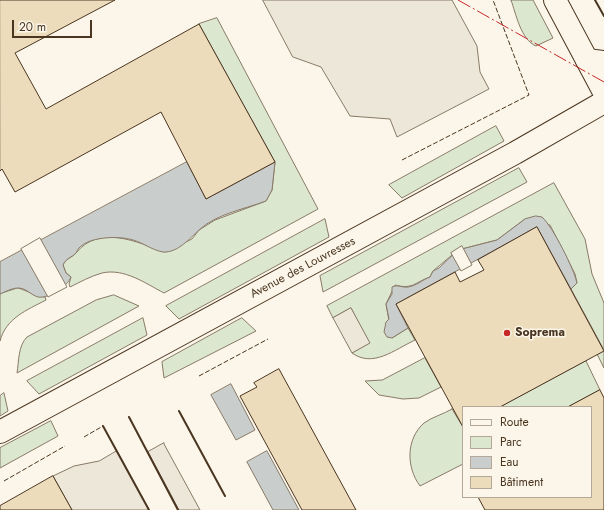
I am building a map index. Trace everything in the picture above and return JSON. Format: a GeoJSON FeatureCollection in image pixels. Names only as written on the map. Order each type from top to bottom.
{"type":"FeatureCollection","features":[{"type":"Feature","properties":{"kind":"street"},"geometry":{"type":"LineString","coordinates":[[555,0],[596,61],[604,92]]}},
{"type":"Feature","properties":{"kind":"street","name":"Avenue des Louvresses"},"geometry":{"type":"LineString","coordinates":[[0,432],[515,152],[604,102]]}},
{"type":"Feature","properties":{"kind":"green space"},"geometry":{"type":"Polygon","coordinates":[[[511,0],[533,0],[553,38],[536,46],[531,43],[526,38],[520,26],[511,0]]]}},
{"type":"Feature","properties":{"kind":"green space"},"geometry":{"type":"Polygon","coordinates":[[[217,18],[318,209],[164,293],[134,277],[126,274],[110,272],[102,273],[86,279],[70,287],[69,284],[71,277],[66,273],[63,265],[85,244],[96,239],[107,237],[131,240],[165,252],[192,239],[199,230],[215,220],[266,201],[272,190],[275,162],[199,24],[217,18]]]}},
{"type":"Feature","properties":{"kind":"green space"},"geometry":{"type":"Polygon","coordinates":[[[496,126],[504,141],[402,198],[389,185],[496,126]]]}},
{"type":"Feature","properties":{"kind":"green space"},"geometry":{"type":"Polygon","coordinates":[[[519,168],[527,182],[323,292],[320,276],[519,168]]]}},
{"type":"Feature","properties":{"kind":"green space"},"geometry":{"type":"Polygon","coordinates":[[[554,183],[585,239],[592,274],[604,303],[604,350],[571,289],[577,283],[575,274],[550,225],[525,219],[497,240],[458,250],[433,271],[430,277],[414,285],[406,287],[395,285],[386,304],[392,338],[408,328],[415,340],[384,356],[376,358],[368,359],[352,353],[369,343],[351,308],[333,318],[327,306],[554,183]]]}},
{"type":"Feature","properties":{"kind":"green space"},"geometry":{"type":"Polygon","coordinates":[[[325,219],[329,237],[179,319],[166,306],[325,219]]]}},
{"type":"Feature","properties":{"kind":"green space"},"geometry":{"type":"Polygon","coordinates":[[[18,288],[38,296],[45,297],[46,300],[25,311],[12,321],[7,326],[0,341],[0,294],[18,288]]]}},
{"type":"Feature","properties":{"kind":"green space"},"geometry":{"type":"Polygon","coordinates":[[[114,295],[139,306],[17,373],[20,349],[27,337],[96,300],[114,295]]]}},
{"type":"Feature","properties":{"kind":"green space"},"geometry":{"type":"Polygon","coordinates":[[[143,318],[147,335],[39,394],[27,381],[143,318]]]}},
{"type":"Feature","properties":{"kind":"green space"},"geometry":{"type":"Polygon","coordinates":[[[242,318],[256,331],[164,378],[162,362],[242,318]]]}},
{"type":"Feature","properties":{"kind":"green space"},"geometry":{"type":"Polygon","coordinates":[[[604,350],[604,368],[597,354],[604,350]]]}},
{"type":"Feature","properties":{"kind":"green space"},"geometry":{"type":"Polygon","coordinates":[[[425,358],[441,387],[419,398],[403,399],[379,395],[365,381],[382,380],[425,358]]]}},
{"type":"Feature","properties":{"kind":"green space"},"geometry":{"type":"Polygon","coordinates":[[[586,361],[600,390],[570,406],[502,406],[586,361]]]}},
{"type":"Feature","properties":{"kind":"green space"},"geometry":{"type":"Polygon","coordinates":[[[4,393],[8,411],[0,416],[0,396],[4,393]]]}},
{"type":"Feature","properties":{"kind":"green space"},"geometry":{"type":"Polygon","coordinates":[[[452,409],[462,425],[462,465],[420,486],[415,478],[410,462],[411,445],[418,430],[424,423],[452,409]]]}},
{"type":"Feature","properties":{"kind":"green space"},"geometry":{"type":"Polygon","coordinates":[[[51,421],[58,436],[0,468],[0,448],[51,421]]]}},
{"type":"Feature","properties":{"kind":"shaded area"},"geometry":{"type":"Polygon","coordinates":[[[263,0],[452,0],[477,46],[480,72],[489,89],[397,137],[390,119],[350,116],[321,67],[293,57],[263,0]]]}},
{"type":"Feature","properties":{"kind":"shaded area"},"geometry":{"type":"Polygon","coordinates":[[[351,308],[370,343],[352,353],[333,318],[351,308]]]}},
{"type":"Feature","properties":{"kind":"shaded area"},"geometry":{"type":"Polygon","coordinates":[[[164,443],[200,510],[179,510],[148,452],[164,443]]]}},
{"type":"Feature","properties":{"kind":"shaded area"},"geometry":{"type":"Polygon","coordinates":[[[117,451],[149,510],[72,510],[53,476],[74,466],[99,461],[117,451]]]}},
{"type":"Feature","properties":{"kind":"water"},"geometry":{"type":"Polygon","coordinates":[[[187,162],[206,199],[275,162],[272,190],[266,201],[231,212],[206,224],[179,248],[174,250],[163,252],[133,240],[123,238],[102,238],[83,244],[76,253],[67,259],[63,265],[66,273],[71,277],[62,288],[52,294],[38,297],[24,289],[18,288],[11,289],[0,294],[0,262],[187,162]]]}},
{"type":"Feature","properties":{"kind":"water"},"geometry":{"type":"Polygon","coordinates":[[[536,216],[542,217],[547,222],[568,259],[577,283],[571,289],[537,227],[396,304],[408,328],[392,338],[387,337],[384,332],[386,322],[389,319],[386,304],[392,294],[392,287],[408,287],[416,284],[430,277],[433,271],[439,268],[458,250],[497,240],[525,219],[536,216]]]}},
{"type":"Feature","properties":{"kind":"water"},"geometry":{"type":"Polygon","coordinates":[[[231,384],[255,430],[236,440],[211,395],[231,384]]]}},
{"type":"Feature","properties":{"kind":"water"},"geometry":{"type":"Polygon","coordinates":[[[267,451],[299,510],[273,510],[247,462],[267,451]]]}},
{"type":"Feature","properties":{"kind":"pier"},"geometry":{"type":"Polygon","coordinates":[[[40,238],[67,287],[48,297],[21,249],[40,238]]]}},
{"type":"Feature","properties":{"kind":"pier"},"geometry":{"type":"Polygon","coordinates":[[[462,246],[472,265],[461,271],[451,253],[462,246]]]}},
{"type":"Feature","properties":{"kind":"building"},"geometry":{"type":"Polygon","coordinates":[[[0,0],[115,0],[15,53],[46,109],[199,24],[275,162],[206,199],[161,112],[15,192],[2,169],[0,171],[0,0]]]}},
{"type":"Feature","properties":{"kind":"building"},"geometry":{"type":"Polygon","coordinates":[[[537,227],[604,351],[502,406],[462,406],[462,425],[396,304],[455,272],[460,282],[484,270],[478,260],[537,227]]]}},
{"type":"Feature","properties":{"kind":"building"},"geometry":{"type":"Polygon","coordinates":[[[279,369],[356,510],[302,510],[240,396],[257,387],[254,383],[279,369]]]}},
{"type":"Feature","properties":{"kind":"building"},"geometry":{"type":"Polygon","coordinates":[[[600,390],[604,398],[604,510],[485,510],[479,498],[592,498],[592,406],[570,406],[600,390]]]}},
{"type":"Feature","properties":{"kind":"building"},"geometry":{"type":"Polygon","coordinates":[[[53,476],[72,510],[0,510],[0,506],[53,476]]]}},
{"type":"Feature","properties":{"kind":"fence"},"geometry":{"type":"LineString","coordinates":[[402,160],[529,95],[493,0]]}},
{"type":"Feature","properties":{"kind":"fence"},"geometry":{"type":"LineString","coordinates":[[199,376],[268,339]]}},
{"type":"Feature","properties":{"kind":"fence"},"geometry":{"type":"LineString","coordinates":[[84,437],[103,426]]}},
{"type":"Feature","properties":{"kind":"fence"},"geometry":{"type":"LineString","coordinates":[[4,481],[65,446]]}},
{"type":"Feature","properties":{"kind":"wall"},"geometry":{"type":"LineString","coordinates":[[595,0],[604,16]]}},
{"type":"Feature","properties":{"kind":"wall"},"geometry":{"type":"LineString","coordinates":[[179,411],[225,496]]}},
{"type":"Feature","properties":{"kind":"wall"},"geometry":{"type":"LineString","coordinates":[[129,417],[178,510]]}},
{"type":"Feature","properties":{"kind":"wall"},"geometry":{"type":"LineString","coordinates":[[103,426],[149,510]]}},
{"type":"Feature","properties":{"kind":"power"},"geometry":{"type":"LineString","coordinates":[[458,0],[604,82]]}},
{"type":"Feature","properties":{"kind":"place","name":"Soprema"},"geometry":{"type":"Point","coordinates":[507,333]}}]}
